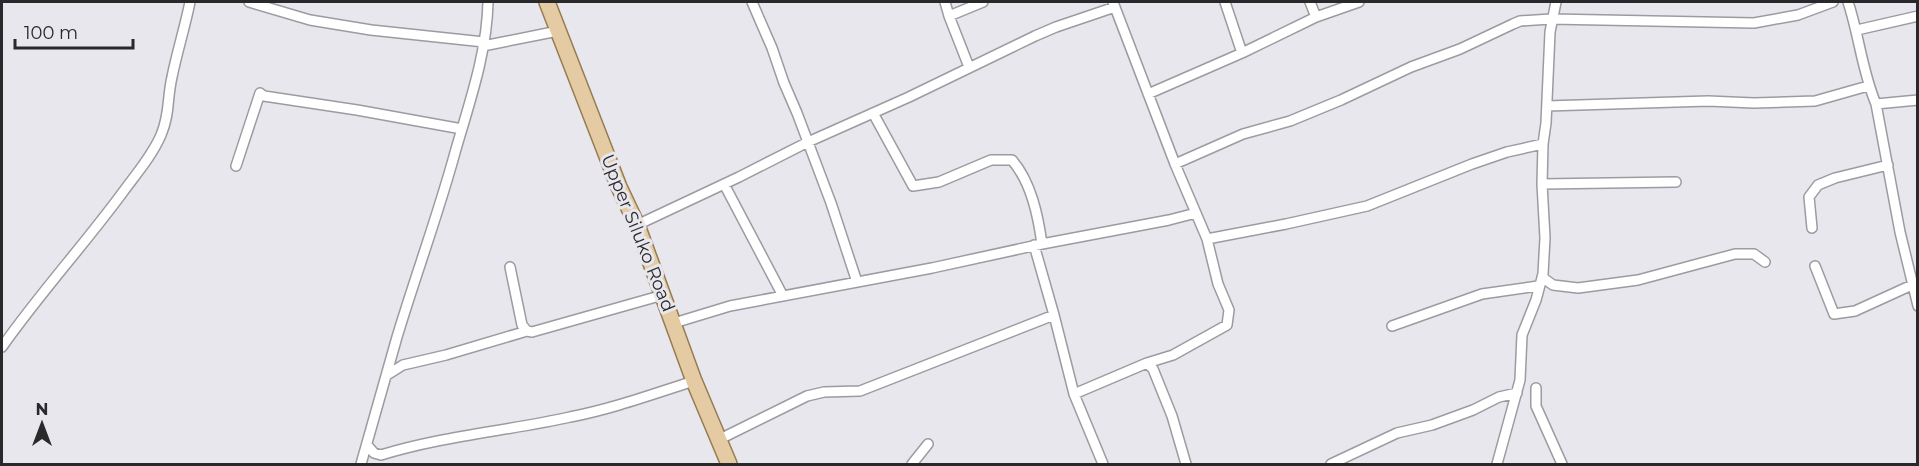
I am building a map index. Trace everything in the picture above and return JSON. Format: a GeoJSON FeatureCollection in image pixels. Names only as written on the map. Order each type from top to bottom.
{"type":"FeatureCollection","features":[{"type":"Feature","properties":{"kind":"main road","name":"Upper Siluko Road"},"geometry":{"type":"LineString","coordinates":[[547,2],[619,187],[638,225],[694,381],[729,465]]}},
{"type":"Feature","properties":{"kind":"street"},"geometry":{"type":"LineString","coordinates":[[2,347],[31,306],[98,226],[153,150],[168,113],[171,78],[185,30],[190,2]]}},
{"type":"Feature","properties":{"kind":"street"},"geometry":{"type":"LineString","coordinates":[[249,2],[310,20],[484,44],[558,31]]}},
{"type":"Feature","properties":{"kind":"street"},"geometry":{"type":"LineString","coordinates":[[361,465],[462,129],[484,44],[488,23],[488,2]]}},
{"type":"Feature","properties":{"kind":"street"},"geometry":{"type":"LineString","coordinates":[[752,2],[831,202],[857,282]]}},
{"type":"Feature","properties":{"kind":"street"},"geometry":{"type":"LineString","coordinates":[[945,2],[969,67]]}},
{"type":"Feature","properties":{"kind":"street"},"geometry":{"type":"LineString","coordinates":[[949,16],[983,2]]}},
{"type":"Feature","properties":{"kind":"street"},"geometry":{"type":"LineString","coordinates":[[1225,2],[1242,53]]}},
{"type":"Feature","properties":{"kind":"street"},"geometry":{"type":"LineString","coordinates":[[1310,2],[1316,17]]}},
{"type":"Feature","properties":{"kind":"street"},"geometry":{"type":"LineString","coordinates":[[1148,94],[1242,53],[1316,17],[1359,2]]}},
{"type":"Feature","properties":{"kind":"street"},"geometry":{"type":"LineString","coordinates":[[1497,465],[1517,393],[1522,363],[1522,335],[1536,300],[1540,282],[1545,238],[1542,184],[1547,63],[1551,19],[1556,2]]}},
{"type":"Feature","properties":{"kind":"street"},"geometry":{"type":"LineString","coordinates":[[1175,164],[1243,134],[1290,121],[1520,21],[1551,19],[1755,23],[1798,15],[1833,2]]}},
{"type":"Feature","properties":{"kind":"street"},"geometry":{"type":"LineString","coordinates":[[1848,2],[1857,30],[1868,86],[1876,104],[1917,306]]}},
{"type":"Feature","properties":{"kind":"street"},"geometry":{"type":"LineString","coordinates":[[638,225],[969,67],[1056,27],[1114,4],[1175,164],[1208,238],[1218,284],[1229,309],[1227,325],[1173,355],[1074,394]]}},
{"type":"Feature","properties":{"kind":"street"},"geometry":{"type":"LineString","coordinates":[[1857,30],[1917,16]]}},
{"type":"Feature","properties":{"kind":"street"},"geometry":{"type":"LineString","coordinates":[[1546,106],[1815,101],[1868,86]]}},
{"type":"Feature","properties":{"kind":"street"},"geometry":{"type":"LineString","coordinates":[[236,166],[260,93],[264,96],[462,129]]}},
{"type":"Feature","properties":{"kind":"street"},"geometry":{"type":"LineString","coordinates":[[1876,104],[1917,100]]}},
{"type":"Feature","properties":{"kind":"street"},"geometry":{"type":"LineString","coordinates":[[873,113],[913,186],[939,182],[991,160],[1012,160],[1021,170],[1038,216],[1038,245],[1074,394],[1103,465]]}},
{"type":"Feature","properties":{"kind":"street"},"geometry":{"type":"LineString","coordinates":[[1208,238],[1368,206],[1472,164],[1507,152],[1543,144]]}},
{"type":"Feature","properties":{"kind":"street"},"geometry":{"type":"LineString","coordinates":[[1812,228],[1809,197],[1818,185],[1835,178],[1888,165]]}},
{"type":"Feature","properties":{"kind":"street"},"geometry":{"type":"LineString","coordinates":[[1542,184],[1676,182]]}},
{"type":"Feature","properties":{"kind":"street"},"geometry":{"type":"LineString","coordinates":[[724,184],[783,296]]}},
{"type":"Feature","properties":{"kind":"street"},"geometry":{"type":"LineString","coordinates":[[674,323],[730,306],[932,268],[1196,213]]}},
{"type":"Feature","properties":{"kind":"street"},"geometry":{"type":"LineString","coordinates":[[1392,326],[1482,294],[1540,282],[1563,288],[1578,288],[1638,280],[1735,254],[1755,254],[1765,262]]}},
{"type":"Feature","properties":{"kind":"street"},"geometry":{"type":"LineString","coordinates":[[1815,266],[1834,314],[1856,310],[1912,285]]}},
{"type":"Feature","properties":{"kind":"street"},"geometry":{"type":"LineString","coordinates":[[510,267],[522,326],[526,331]]}},
{"type":"Feature","properties":{"kind":"street"},"geometry":{"type":"LineString","coordinates":[[387,375],[403,364],[446,355],[526,331],[532,332],[663,295]]}},
{"type":"Feature","properties":{"kind":"street"},"geometry":{"type":"LineString","coordinates":[[718,440],[807,396],[824,392],[860,391],[1054,315]]}},
{"type":"Feature","properties":{"kind":"street"},"geometry":{"type":"LineString","coordinates":[[1148,363],[1153,369],[1172,416],[1186,465]]}},
{"type":"Feature","properties":{"kind":"street"},"geometry":{"type":"LineString","coordinates":[[367,445],[374,453],[381,455],[429,442],[569,418],[694,381]]}},
{"type":"Feature","properties":{"kind":"street"},"geometry":{"type":"LineString","coordinates":[[1536,388],[1536,406],[1562,465]]}},
{"type":"Feature","properties":{"kind":"street"},"geometry":{"type":"LineString","coordinates":[[1331,465],[1397,433],[1432,425],[1500,397],[1517,393]]}},
{"type":"Feature","properties":{"kind":"street"},"geometry":{"type":"LineString","coordinates":[[914,464],[928,444]]}}]}
